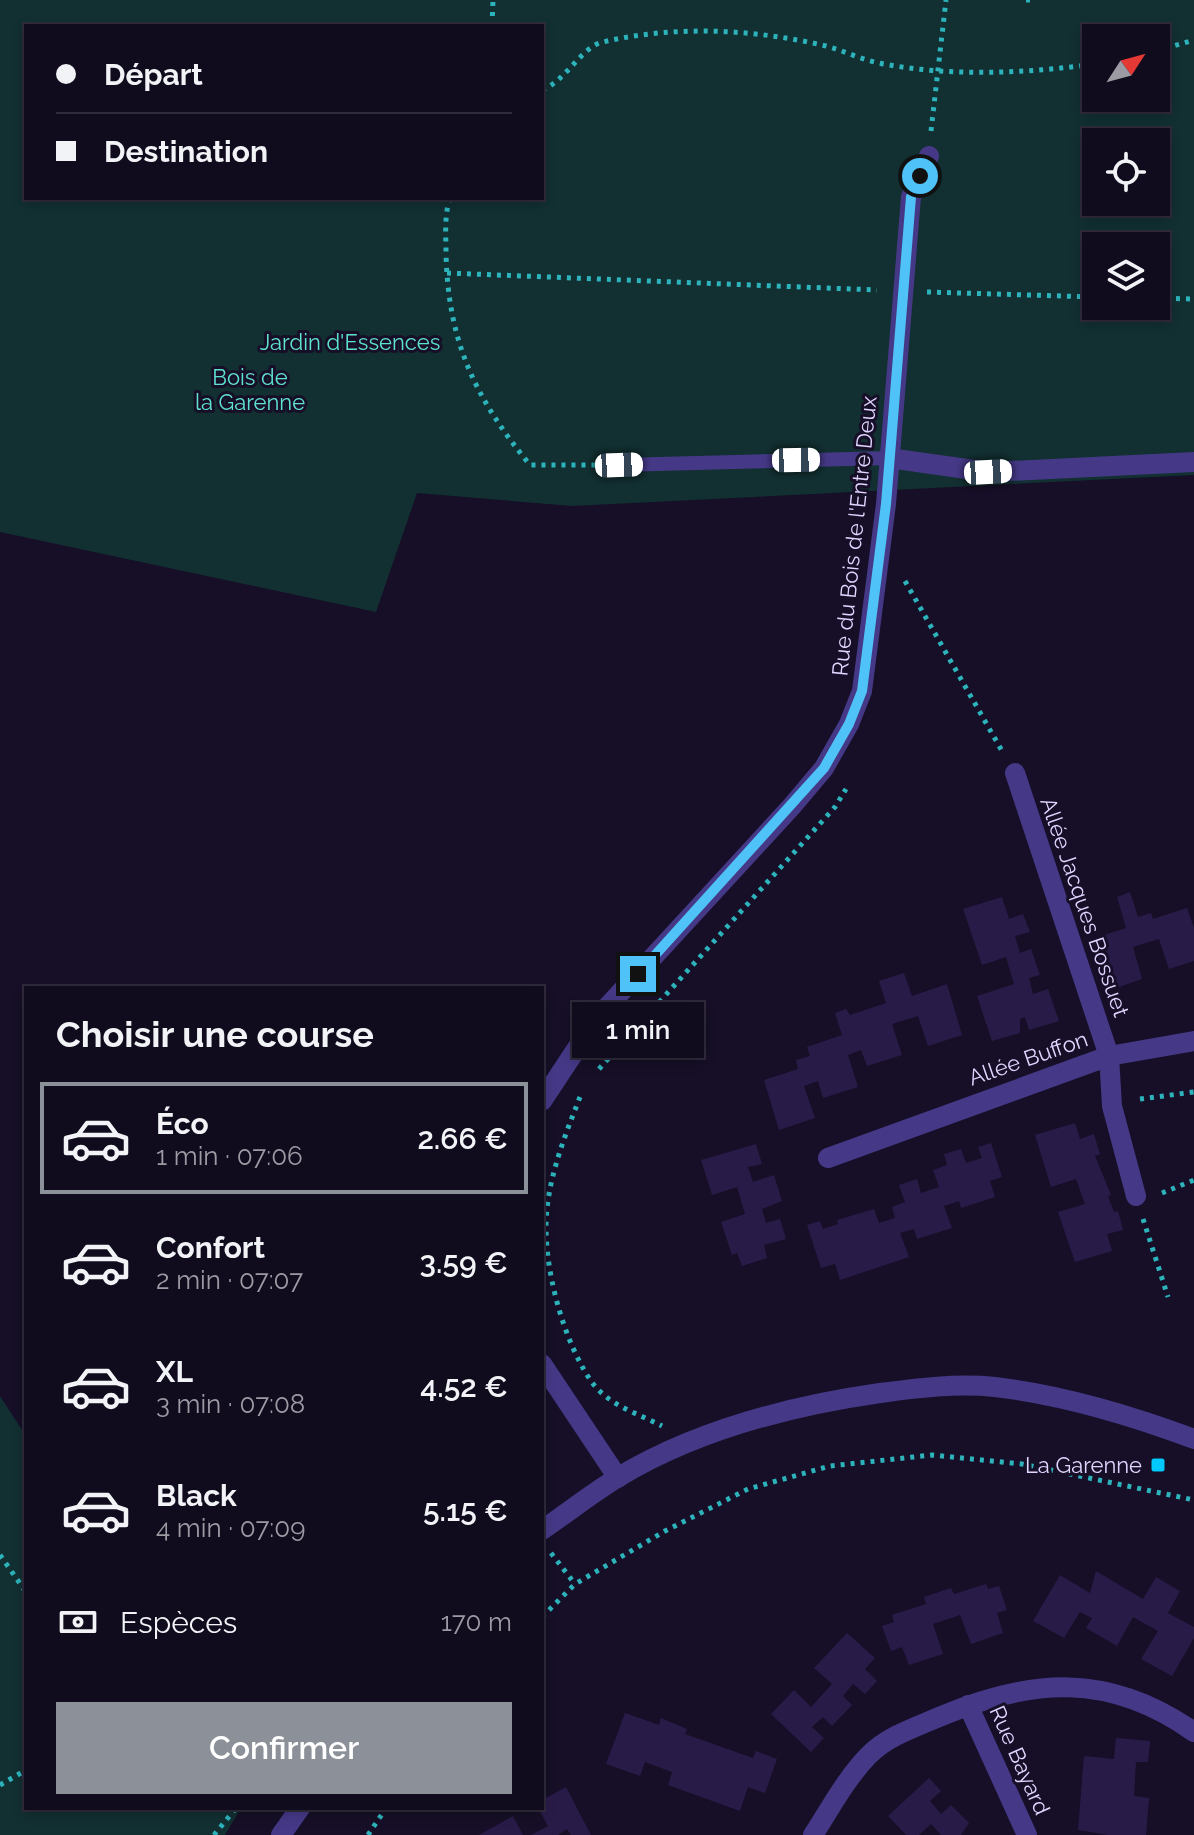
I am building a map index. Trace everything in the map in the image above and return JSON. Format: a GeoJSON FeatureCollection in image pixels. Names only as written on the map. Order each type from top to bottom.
{"type":"FeatureCollection","features":[{"type":"Feature","properties":{"kind":"street","name":"Rue du Bois de l'Entre Deux"},"geometry":{"type":"LineString","coordinates":[[544,1098],[597,1018],[824,768],[849,724],[862,691],[873,621],[886,504],[911,197],[929,156]]}},
{"type":"Feature","properties":{"kind":"street"},"geometry":{"type":"LineString","coordinates":[[889,458],[988,472],[1194,462]]}},
{"type":"Feature","properties":{"kind":"street","name":"Allée Jacques Bossuet"},"geometry":{"type":"LineString","coordinates":[[1015,773],[1109,1056]]}},
{"type":"Feature","properties":{"kind":"street"},"geometry":{"type":"LineString","coordinates":[[1109,1056],[1194,1041]]}},
{"type":"Feature","properties":{"kind":"street","name":"Allée Buffon"},"geometry":{"type":"LineString","coordinates":[[828,1158],[1109,1056],[1112,1106],[1136,1196]]}},
{"type":"Feature","properties":{"kind":"street"},"geometry":{"type":"LineString","coordinates":[[544,1367],[618,1478]]}},
{"type":"Feature","properties":{"kind":"street"},"geometry":{"type":"LineString","coordinates":[[544,1539],[618,1478],[691,1442],[788,1409],[931,1386],[994,1387],[1063,1400],[1142,1420],[1194,1439]]}},
{"type":"Feature","properties":{"kind":"street","name":"Rue Bayard"},"geometry":{"type":"LineString","coordinates":[[813,1835],[870,1754],[900,1734],[1005,1692],[1074,1685],[1131,1699],[1172,1716],[1194,1732]]}},
{"type":"Feature","properties":{"kind":"street","name":"Rue Bayard"},"geometry":{"type":"LineString","coordinates":[[968,1705],[1027,1835]]}},
{"type":"Feature","properties":{"kind":"street","name":"Rue Bayard"},"geometry":{"type":"LineString","coordinates":[[1172,1716],[1194,1715]]}},
{"type":"Feature","properties":{"kind":"street"},"geometry":{"type":"LineString","coordinates":[[281,1835],[299,1810]]}},
{"type":"Feature","properties":{"kind":"lane"},"geometry":{"type":"LineString","coordinates":[[619,465],[889,458]]}},
{"type":"Feature","properties":{"kind":"path"},"geometry":{"type":"LineString","coordinates":[[492,24],[493,0]]}},
{"type":"Feature","properties":{"kind":"path"},"geometry":{"type":"LineString","coordinates":[[929,156],[946,0]]}},
{"type":"Feature","properties":{"kind":"path"},"geometry":{"type":"LineString","coordinates":[[1026,0],[1035,0]]}},
{"type":"Feature","properties":{"kind":"path"},"geometry":{"type":"LineString","coordinates":[[544,89],[554,86],[598,42],[685,30],[771,37],[826,46],[882,64],[937,71],[1038,72],[1082,66]]}},
{"type":"Feature","properties":{"kind":"path"},"geometry":{"type":"LineString","coordinates":[[1170,47],[1194,40]]}},
{"type":"Feature","properties":{"kind":"path"},"geometry":{"type":"LineString","coordinates":[[449,200],[446,212],[447,273],[460,354],[494,422],[530,465],[619,465]]}},
{"type":"Feature","properties":{"kind":"path"},"geometry":{"type":"LineString","coordinates":[[447,273],[1082,297]]}},
{"type":"Feature","properties":{"kind":"path"},"geometry":{"type":"LineString","coordinates":[[1170,298],[1194,299]]}},
{"type":"Feature","properties":{"kind":"path"},"geometry":{"type":"LineString","coordinates":[[903,596],[906,566]]}},
{"type":"Feature","properties":{"kind":"path"},"geometry":{"type":"LineString","coordinates":[[905,581],[1015,773]]}},
{"type":"Feature","properties":{"kind":"path"},"geometry":{"type":"LineString","coordinates":[[596,1072],[835,807],[851,781]]}},
{"type":"Feature","properties":{"kind":"path"},"geometry":{"type":"LineString","coordinates":[[588,1085],[563,1142],[546,1212],[555,1295],[571,1341],[595,1385],[620,1407],[691,1442]]}},
{"type":"Feature","properties":{"kind":"path"},"geometry":{"type":"LineString","coordinates":[[1112,1106],[1156,1095],[1194,1092]]}},
{"type":"Feature","properties":{"kind":"path"},"geometry":{"type":"LineString","coordinates":[[1136,1196],[1158,1274],[1168,1297]]}},
{"type":"Feature","properties":{"kind":"path"},"geometry":{"type":"LineString","coordinates":[[544,1615],[575,1584],[665,1531],[748,1489],[830,1466],[947,1457],[1022,1464],[1194,1500]]}},
{"type":"Feature","properties":{"kind":"path"},"geometry":{"type":"LineString","coordinates":[[544,1539],[575,1584]]}},
{"type":"Feature","properties":{"kind":"path"},"geometry":{"type":"LineString","coordinates":[[0,1555],[24,1589]]}},
{"type":"Feature","properties":{"kind":"path"},"geometry":{"type":"LineString","coordinates":[[0,1785],[24,1771]]}},
{"type":"Feature","properties":{"kind":"path"},"geometry":{"type":"LineString","coordinates":[[214,1835],[234,1810]]}},
{"type":"Feature","properties":{"kind":"path"},"geometry":{"type":"LineString","coordinates":[[368,1835],[385,1810]]}},
{"type":"Feature","properties":{"kind":"green space"},"geometry":{"type":"Polygon","coordinates":[[[0,0],[1194,0],[1194,475],[572,506],[417,493],[376,612],[0,532],[0,0]]]}},
{"type":"Feature","properties":{"kind":"green space"},"geometry":{"type":"Polygon","coordinates":[[[0,1396],[24,1433],[24,1810],[240,1810],[225,1835],[0,1835],[0,1396]]]}},
{"type":"Feature","properties":{"kind":"building"},"geometry":{"type":"Polygon","coordinates":[[[1130,892],[1138,917],[1151,913],[1153,919],[1187,908],[1194,928],[1194,961],[1169,969],[1159,939],[1133,947],[1142,979],[1108,991],[1091,939],[1126,928],[1117,897],[1130,892]]]}},
{"type":"Feature","properties":{"kind":"building"},"geometry":{"type":"Polygon","coordinates":[[[1002,897],[1009,919],[1023,914],[1030,932],[1015,936],[1020,953],[1031,949],[1040,975],[1029,978],[1033,994],[1048,989],[1059,1021],[1029,1030],[1025,1017],[1020,1019],[1020,1033],[992,1041],[977,996],[1014,984],[1006,957],[982,965],[963,909],[1002,897]]]}},
{"type":"Feature","properties":{"kind":"building"},"geometry":{"type":"Polygon","coordinates":[[[904,973],[912,996],[947,984],[962,1035],[928,1046],[918,1016],[892,1024],[902,1055],[867,1066],[861,1050],[848,1055],[858,1087],[823,1098],[818,1081],[804,1086],[815,1118],[779,1130],[764,1080],[798,1069],[796,1060],[810,1056],[807,1047],[842,1035],[835,1013],[846,1009],[850,1015],[886,1003],[879,981],[904,973]]]}},
{"type":"Feature","properties":{"kind":"building"},"geometry":{"type":"Polygon","coordinates":[[[1075,1123],[1080,1139],[1094,1134],[1100,1154],[1095,1156],[1123,1230],[1107,1234],[1112,1251],[1075,1262],[1058,1212],[1085,1204],[1076,1179],[1051,1187],[1035,1135],[1075,1123]]]}},
{"type":"Feature","properties":{"kind":"building"},"geometry":{"type":"Polygon","coordinates":[[[991,1143],[1002,1177],[990,1181],[995,1197],[961,1208],[959,1201],[944,1206],[952,1228],[917,1239],[914,1229],[900,1233],[909,1257],[840,1280],[835,1264],[821,1268],[807,1225],[820,1221],[823,1229],[838,1224],[837,1220],[874,1209],[879,1223],[895,1218],[892,1207],[905,1202],[899,1185],[917,1179],[921,1193],[939,1187],[933,1170],[947,1165],[944,1154],[961,1149],[966,1163],[982,1158],[978,1147],[991,1143]]]}},
{"type":"Feature","properties":{"kind":"building"},"geometry":{"type":"Polygon","coordinates":[[[756,1144],[762,1164],[748,1167],[753,1182],[774,1175],[782,1201],[762,1209],[766,1223],[780,1219],[786,1239],[764,1245],[767,1258],[742,1266],[737,1253],[732,1255],[721,1222],[745,1214],[737,1187],[712,1195],[701,1160],[756,1144]]]}},
{"type":"Feature","properties":{"kind":"building"},"geometry":{"type":"Polygon","coordinates":[[[1096,1571],[1143,1599],[1156,1577],[1180,1591],[1168,1613],[1194,1627],[1194,1638],[1172,1676],[1141,1659],[1158,1631],[1133,1617],[1117,1646],[1086,1628],[1092,1618],[1080,1612],[1064,1638],[1033,1621],[1060,1575],[1090,1593],[1096,1571]]]}},
{"type":"Feature","properties":{"kind":"building"},"geometry":{"type":"Polygon","coordinates":[[[986,1584],[988,1589],[999,1586],[1007,1610],[997,1613],[1003,1633],[971,1644],[960,1615],[933,1624],[943,1654],[909,1665],[902,1647],[891,1651],[882,1626],[894,1622],[892,1615],[926,1604],[924,1597],[951,1588],[954,1594],[986,1584]]]}},
{"type":"Feature","properties":{"kind":"building"},"geometry":{"type":"Polygon","coordinates":[[[847,1633],[875,1658],[865,1669],[877,1681],[865,1694],[853,1684],[843,1696],[852,1705],[832,1726],[823,1717],[812,1727],[824,1738],[811,1752],[771,1714],[794,1690],[811,1707],[832,1684],[814,1668],[847,1633]]]}},
{"type":"Feature","properties":{"kind":"building"},"geometry":{"type":"Polygon","coordinates":[[[625,1713],[659,1725],[661,1718],[687,1729],[685,1734],[753,1758],[756,1751],[777,1759],[765,1793],[748,1787],[740,1811],[668,1785],[672,1772],[645,1762],[640,1776],[606,1764],[625,1713]]]}},
{"type":"Feature","properties":{"kind":"building"},"geometry":{"type":"Polygon","coordinates":[[[1116,1738],[1150,1741],[1148,1762],[1136,1762],[1134,1796],[1149,1798],[1146,1835],[1108,1835],[1078,1830],[1084,1756],[1114,1759],[1116,1738]]]}},
{"type":"Feature","properties":{"kind":"building"},"geometry":{"type":"Polygon","coordinates":[[[929,1778],[941,1791],[930,1801],[941,1814],[951,1805],[969,1823],[961,1835],[941,1835],[931,1824],[919,1835],[906,1835],[888,1816],[929,1778]]]}},
{"type":"Feature","properties":{"kind":"building"},"geometry":{"type":"Polygon","coordinates":[[[566,1787],[591,1835],[571,1835],[567,1829],[558,1835],[531,1835],[548,1826],[539,1810],[544,1810],[544,1799],[566,1787]]]}},
{"type":"Feature","properties":{"kind":"building"},"geometry":{"type":"Polygon","coordinates":[[[513,1816],[523,1835],[479,1835],[513,1816]]]}},
{"type":"Feature","properties":{"kind":"place","name":"La Garenne"},"geometry":{"type":"Point","coordinates":[1158,1465]}},
{"type":"Feature","properties":{"kind":"route"},"geometry":{"type":"LineString","coordinates":[[638,974],[824,768],[849,724],[862,691],[886,504],[911,197],[920,176]]}},
{"type":"Feature","properties":{"kind":"park label","name":"Jardin d'Essences"},"geometry":{"type":"Point","coordinates":[350,342]}},
{"type":"Feature","properties":{"kind":"park label","name":"Bois de la Garenne"},"geometry":{"type":"Point","coordinates":[250,390]}}]}
